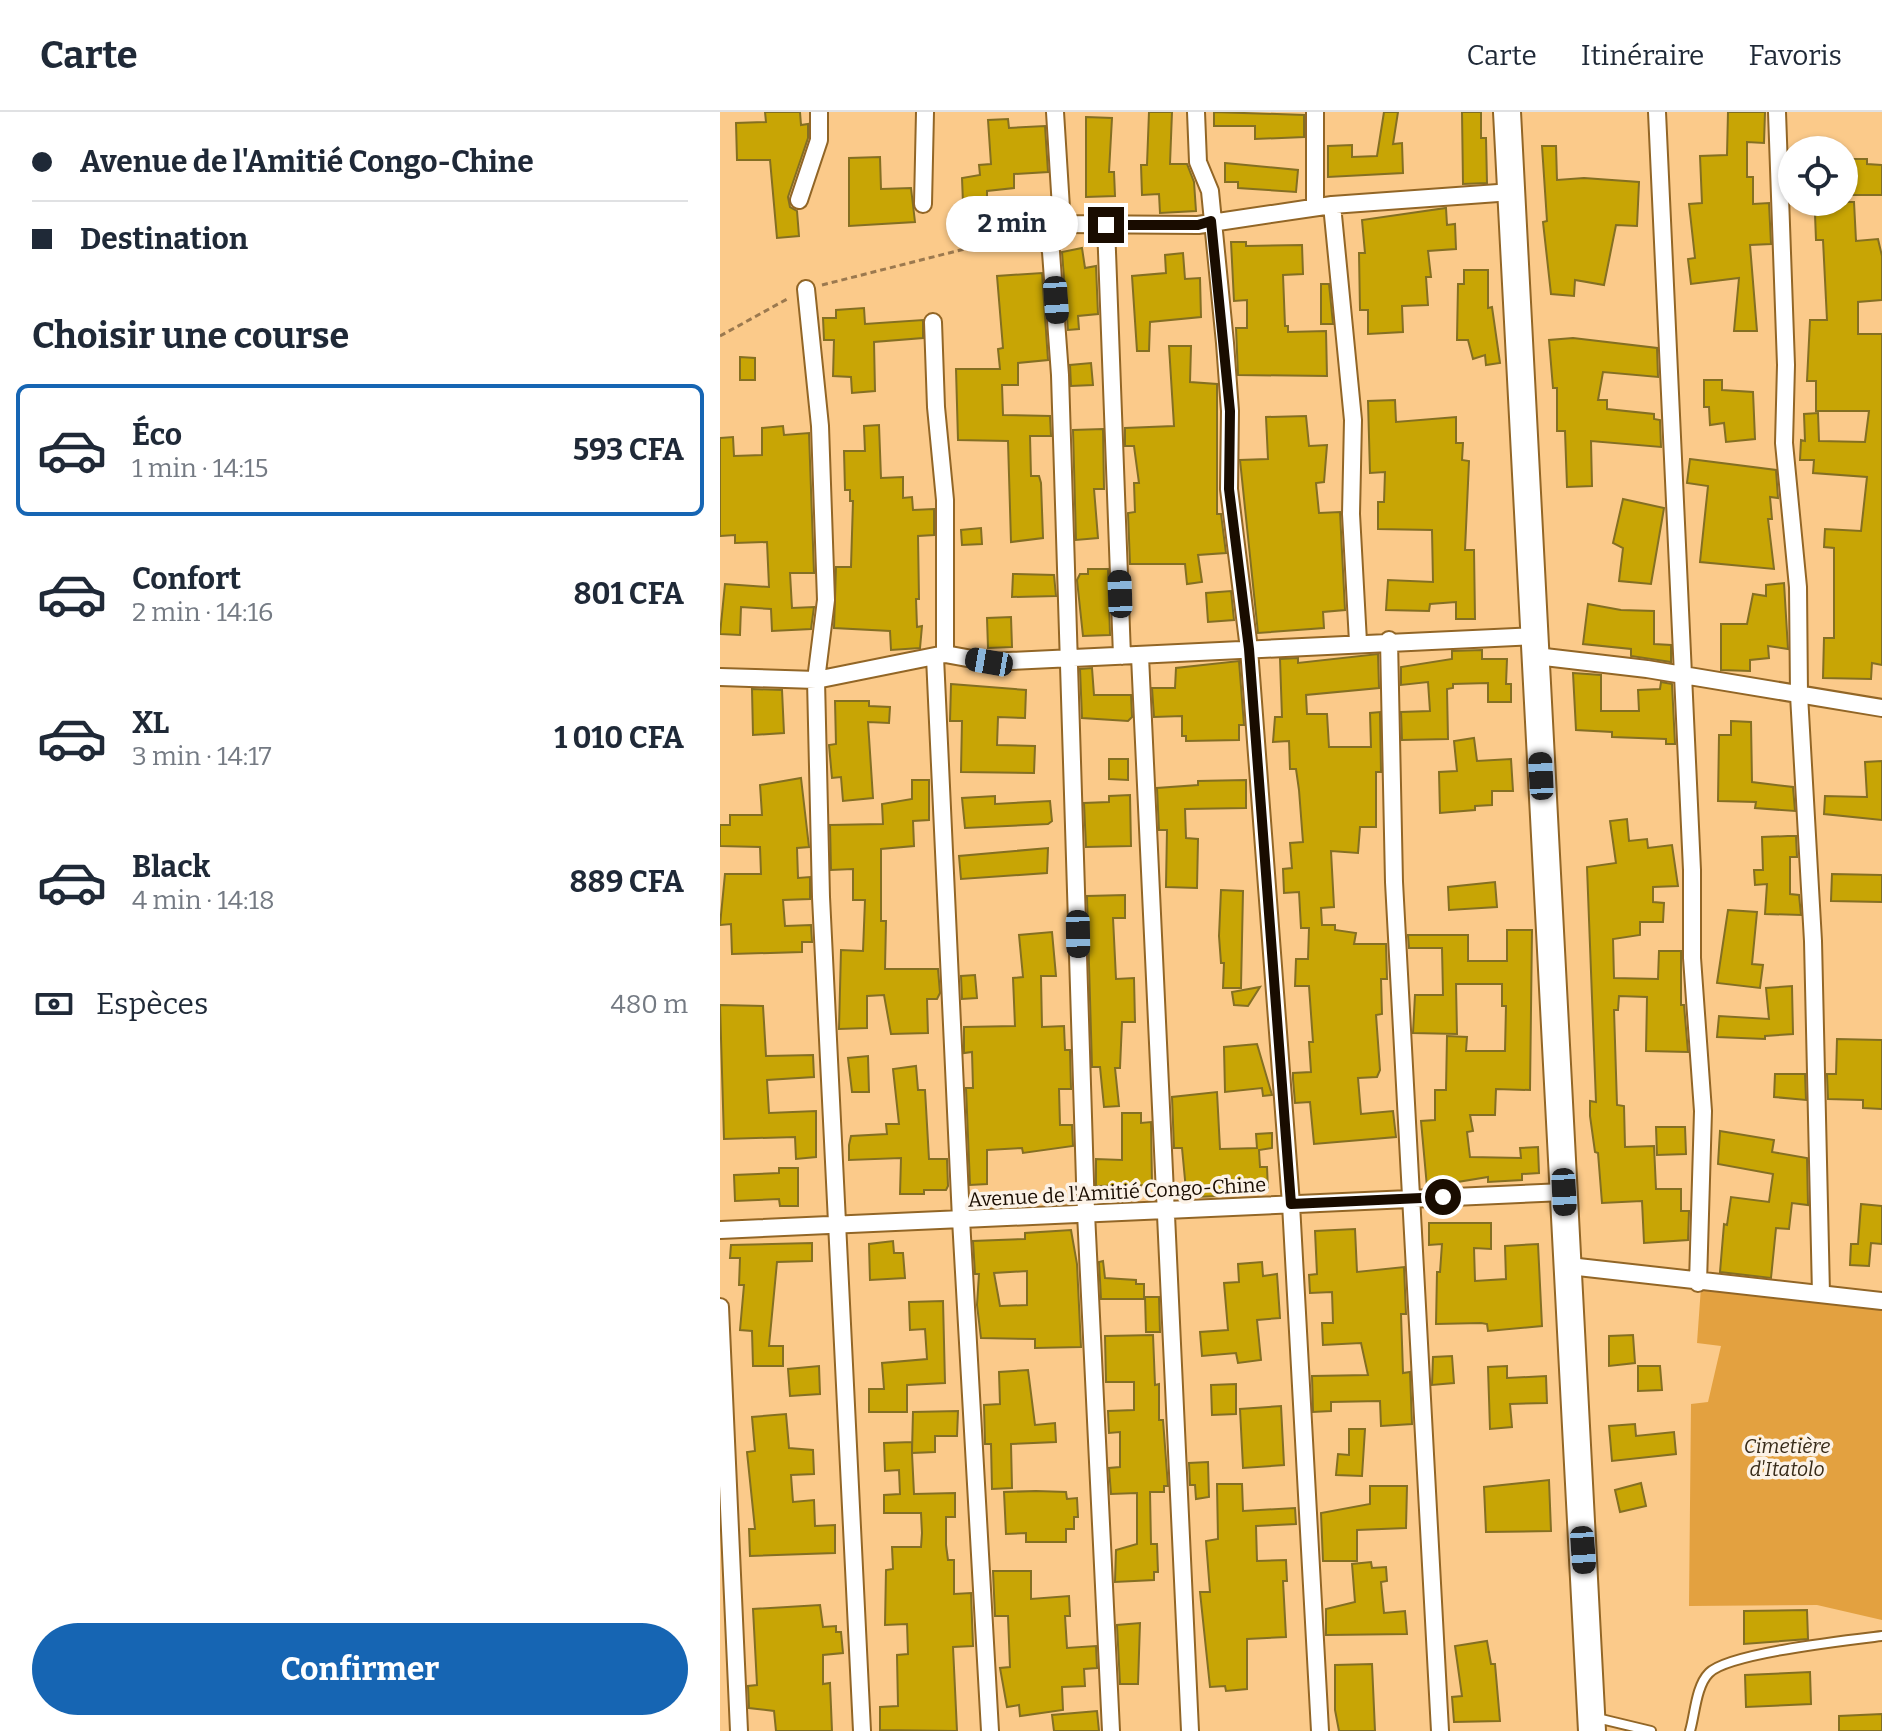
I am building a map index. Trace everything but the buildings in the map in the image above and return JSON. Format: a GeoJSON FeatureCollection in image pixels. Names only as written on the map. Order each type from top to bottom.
{"type":"FeatureCollection","features":[{"type":"Feature","properties":{"kind":"highway"},"geometry":{"type":"LineString","coordinates":[[1507,112],[1591,1724]]}},
{"type":"Feature","properties":{"kind":"street"},"geometry":{"type":"LineString","coordinates":[[799,200],[819,140],[819,112]]}},
{"type":"Feature","properties":{"kind":"street"},"geometry":{"type":"LineString","coordinates":[[923,204],[925,112]]}},
{"type":"Feature","properties":{"kind":"street"},"geometry":{"type":"LineString","coordinates":[[1055,112],[1062,224],[1198,225],[1324,206],[1512,192]]}},
{"type":"Feature","properties":{"kind":"street"},"geometry":{"type":"LineString","coordinates":[[1196,112],[1198,162],[1210,191],[1230,411],[1229,489],[1249,649],[1291,1204],[1320,1731]]}},
{"type":"Feature","properties":{"kind":"street"},"geometry":{"type":"LineString","coordinates":[[1315,112],[1324,206],[1353,420],[1351,514],[1358,642]]}},
{"type":"Feature","properties":{"kind":"street"},"geometry":{"type":"LineString","coordinates":[[1657,112],[1680,674],[1692,870],[1693,981],[1703,1111],[1698,1283]]}},
{"type":"Feature","properties":{"kind":"street"},"geometry":{"type":"LineString","coordinates":[[1777,112],[1786,365],[1784,443],[1798,587],[1799,695],[1813,941],[1821,1294]]}},
{"type":"Feature","properties":{"kind":"street"},"geometry":{"type":"LineString","coordinates":[[1106,225],[1122,656]]}},
{"type":"Feature","properties":{"kind":"street"},"geometry":{"type":"LineString","coordinates":[[1045,228],[1051,252],[1060,375],[1086,1213],[1111,1731]]}},
{"type":"Feature","properties":{"kind":"street"},"geometry":{"type":"LineString","coordinates":[[806,289],[820,426],[826,600],[816,680],[821,897],[862,1731]]}},
{"type":"Feature","properties":{"kind":"street"},"geometry":{"type":"LineString","coordinates":[[933,322],[936,407],[945,500],[940,655],[961,1219],[990,1731]]}},
{"type":"Feature","properties":{"kind":"street"},"geometry":{"type":"LineString","coordinates":[[720,677],[816,680],[940,655],[989,662],[1070,655],[1140,656],[1389,640],[1536,646],[1882,708]]}},
{"type":"Feature","properties":{"kind":"street"},"geometry":{"type":"LineString","coordinates":[[1389,640],[1394,882],[1440,1731]]}},
{"type":"Feature","properties":{"kind":"street"},"geometry":{"type":"LineString","coordinates":[[1140,656],[1190,1731]]}},
{"type":"Feature","properties":{"kind":"street","name":"Avenue de l'Amitié Congo-Chine"},"geometry":{"type":"LineString","coordinates":[[720,1230],[1564,1192]]}},
{"type":"Feature","properties":{"kind":"street"},"geometry":{"type":"LineString","coordinates":[[1569,1266],[1698,1283],[1882,1301]]}},
{"type":"Feature","properties":{"kind":"street"},"geometry":{"type":"LineString","coordinates":[[720,1307],[739,1731]]}},
{"type":"Feature","properties":{"kind":"lane"},"geometry":{"type":"LineString","coordinates":[[1690,1731],[1703,1682],[1709,1672],[1735,1658],[1881,1636],[1882,1646]]}},
{"type":"Feature","properties":{"kind":"lane"},"geometry":{"type":"LineString","coordinates":[[1591,1724],[1651,1731]]}},
{"type":"Feature","properties":{"kind":"path"},"geometry":{"type":"LineString","coordinates":[[720,336],[806,289],[1045,228]]}},
{"type":"Feature","properties":{"kind":"green space","name":"Cimetière d'Itatolo"},"geometry":{"type":"Polygon","coordinates":[[[1701,1287],[1882,1310],[1882,1620],[1817,1605],[1689,1606],[1691,1404],[1708,1402],[1721,1346],[1697,1343],[1701,1287]]]}},
{"type":"Feature","properties":{"kind":"route"},"geometry":{"type":"LineString","coordinates":[[1106,225],[1198,225],[1211,221],[1225,343],[1230,411],[1229,489],[1249,649],[1291,1204],[1443,1197]]}}]}
